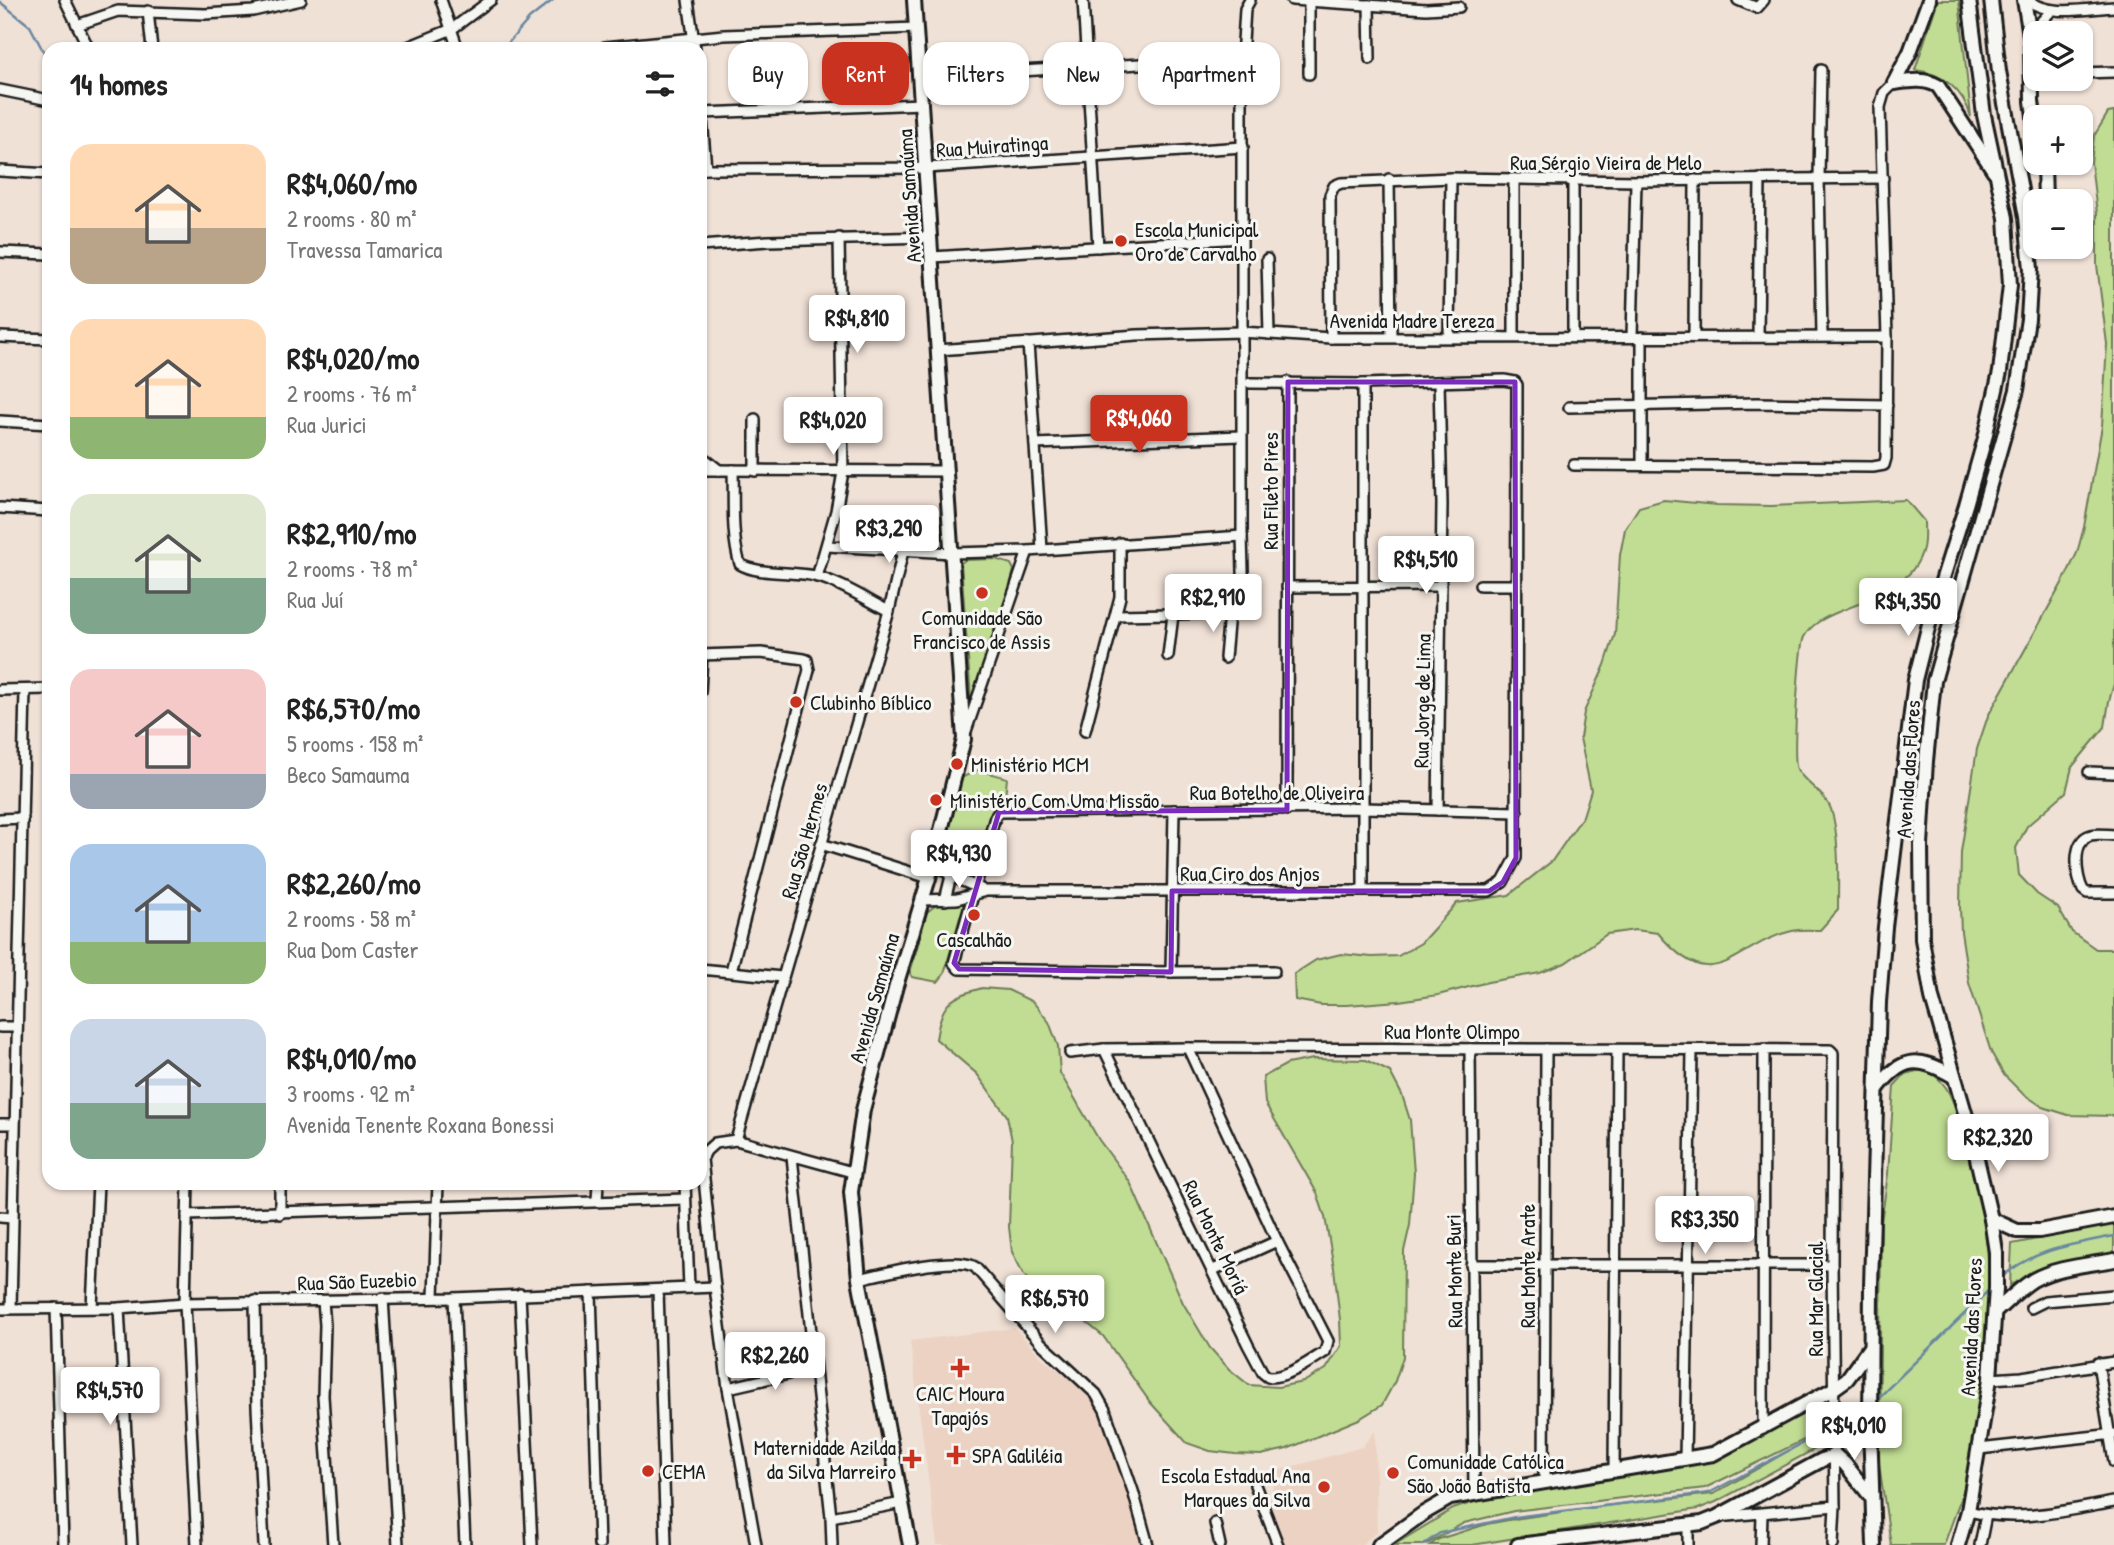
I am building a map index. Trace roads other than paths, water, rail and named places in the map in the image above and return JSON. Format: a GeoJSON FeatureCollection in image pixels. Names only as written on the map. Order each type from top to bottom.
{"type":"FeatureCollection","features":[{"type":"Feature","properties":{"kind":"main road","name":"Avenida Samaúma"},"geometry":{"type":"LineString","coordinates":[[909,1545],[859,1279],[851,1211],[852,1172],[863,1110],[929,878],[964,739],[914,0]]}},
{"type":"Feature","properties":{"kind":"main road"},"geometry":{"type":"LineString","coordinates":[[1894,83],[1910,52],[1929,0]]}},
{"type":"Feature","properties":{"kind":"main road","name":"Avenida das Flores"},"geometry":{"type":"LineString","coordinates":[[1874,1545],[1870,1347],[1882,965],[1914,680],[1985,438],[2000,372],[2007,316],[2010,264],[2000,181],[1984,115],[1969,0]]}},
{"type":"Feature","properties":{"kind":"main road","name":"Avenida das Flores"},"geometry":{"type":"LineString","coordinates":[[1958,1545],[1968,1511],[1990,1379],[1996,1252],[1972,1137],[1932,998],[1922,939],[1921,845],[1934,681],[2017,390],[2028,319],[2031,269],[2026,217],[1999,71],[1991,0]]}},
{"type":"Feature","properties":{"kind":"main road"},"geometry":{"type":"LineString","coordinates":[[2026,0],[2032,21]]}},
{"type":"Feature","properties":{"kind":"main road"},"geometry":{"type":"LineString","coordinates":[[1894,83],[1917,80],[1938,86],[2000,181]]}},
{"type":"Feature","properties":{"kind":"main road"},"geometry":{"type":"LineString","coordinates":[[2031,269],[2035,259]]}},
{"type":"Feature","properties":{"kind":"main road"},"geometry":{"type":"LineString","coordinates":[[1876,1090],[1894,1070],[1909,1062],[1936,1066],[1953,1076]]}},
{"type":"Feature","properties":{"kind":"main road"},"geometry":{"type":"LineString","coordinates":[[1991,1219],[2017,1231],[2039,1230],[2114,1217]]}},
{"type":"Feature","properties":{"kind":"main road"},"geometry":{"type":"LineString","coordinates":[[1995,1312],[2036,1278],[2114,1260]]}},
{"type":"Feature","properties":{"kind":"main road"},"geometry":{"type":"LineString","coordinates":[[1378,1545],[1450,1498],[1713,1454],[1833,1389],[1847,1379],[1870,1347]]}},
{"type":"Feature","properties":{"kind":"main road"},"geometry":{"type":"LineString","coordinates":[[1518,1545],[1616,1539],[1688,1526],[1717,1517],[1835,1455],[1872,1498]]}},
{"type":"Feature","properties":{"kind":"street"},"geometry":{"type":"LineString","coordinates":[[65,0],[86,42]]}},
{"type":"Feature","properties":{"kind":"street"},"geometry":{"type":"LineString","coordinates":[[168,11],[169,0]]}},
{"type":"Feature","properties":{"kind":"street"},"geometry":{"type":"LineString","coordinates":[[253,0],[253,11]]}},
{"type":"Feature","properties":{"kind":"street"},"geometry":{"type":"LineString","coordinates":[[77,25],[126,5],[148,10],[205,14],[253,11],[300,0]]}},
{"type":"Feature","properties":{"kind":"street"},"geometry":{"type":"LineString","coordinates":[[441,0],[456,42]]}},
{"type":"Feature","properties":{"kind":"street"},"geometry":{"type":"LineString","coordinates":[[420,42],[452,29],[491,0]]}},
{"type":"Feature","properties":{"kind":"street"},"geometry":{"type":"LineString","coordinates":[[688,0],[694,42]]}},
{"type":"Feature","properties":{"kind":"street"},"geometry":{"type":"LineString","coordinates":[[1083,0],[1086,42]]}},
{"type":"Feature","properties":{"kind":"street"},"geometry":{"type":"LineString","coordinates":[[1243,42],[1245,9],[1250,0]]}},
{"type":"Feature","properties":{"kind":"street"},"geometry":{"type":"LineString","coordinates":[[1292,0],[1426,9],[1459,7]]}},
{"type":"Feature","properties":{"kind":"street"},"geometry":{"type":"LineString","coordinates":[[1738,0],[1757,8],[1764,0]]}},
{"type":"Feature","properties":{"kind":"street"},"geometry":{"type":"LineString","coordinates":[[2026,0],[2052,10],[2075,5],[2114,7]]}},
{"type":"Feature","properties":{"kind":"street"},"geometry":{"type":"LineString","coordinates":[[1309,1],[1309,74]]}},
{"type":"Feature","properties":{"kind":"street"},"geometry":{"type":"LineString","coordinates":[[1369,5],[1370,59]]}},
{"type":"Feature","properties":{"kind":"street"},"geometry":{"type":"LineString","coordinates":[[148,10],[151,42]]}},
{"type":"Feature","properties":{"kind":"street"},"geometry":{"type":"LineString","coordinates":[[2041,21],[2052,10]]}},
{"type":"Feature","properties":{"kind":"street"},"geometry":{"type":"LineString","coordinates":[[654,42],[916,28]]}},
{"type":"Feature","properties":{"kind":"street"},"geometry":{"type":"LineString","coordinates":[[1821,69],[1819,178],[1822,336]]}},
{"type":"Feature","properties":{"kind":"street"},"geometry":{"type":"LineString","coordinates":[[920,77],[1043,70]]}},
{"type":"Feature","properties":{"kind":"street"},"geometry":{"type":"LineString","coordinates":[[2093,73],[2114,72]]}},
{"type":"Feature","properties":{"kind":"street"},"geometry":{"type":"LineString","coordinates":[[1574,465],[1884,465],[1887,337],[1881,102],[1884,93],[1894,83]]}},
{"type":"Feature","properties":{"kind":"street"},"geometry":{"type":"LineString","coordinates":[[0,90],[42,99]]}},
{"type":"Feature","properties":{"kind":"street"},"geometry":{"type":"LineString","coordinates":[[707,113],[922,104]]}},
{"type":"Feature","properties":{"kind":"street"},"geometry":{"type":"LineString","coordinates":[[1090,105],[1098,247]]}},
{"type":"Feature","properties":{"kind":"street"},"geometry":{"type":"LineString","coordinates":[[1116,615],[1229,613],[1241,609],[1244,605],[1241,436],[1243,105]]}},
{"type":"Feature","properties":{"kind":"street","name":"Rua Muiratinga"},"geometry":{"type":"LineString","coordinates":[[707,169],[926,168],[1243,147]]}},
{"type":"Feature","properties":{"kind":"street"},"geometry":{"type":"LineString","coordinates":[[0,171],[42,174]]}},
{"type":"Feature","properties":{"kind":"street"},"geometry":{"type":"LineString","coordinates":[[1449,337],[1451,178]]}},
{"type":"Feature","properties":{"kind":"street","name":"Rua Sérgio Vieira de Melo"},"geometry":{"type":"LineString","coordinates":[[1331,338],[1331,189],[1341,183],[1451,178],[1636,181],[1883,178]]}},
{"type":"Feature","properties":{"kind":"street"},"geometry":{"type":"LineString","coordinates":[[1389,179],[1391,337]]}},
{"type":"Feature","properties":{"kind":"street"},"geometry":{"type":"LineString","coordinates":[[1514,179],[1514,337]]}},
{"type":"Feature","properties":{"kind":"street"},"geometry":{"type":"LineString","coordinates":[[1758,336],[1760,179]]}},
{"type":"Feature","properties":{"kind":"street"},"geometry":{"type":"LineString","coordinates":[[1694,337],[1695,180]]}},
{"type":"Feature","properties":{"kind":"street"},"geometry":{"type":"LineString","coordinates":[[1573,181],[1573,337]]}},
{"type":"Feature","properties":{"kind":"street"},"geometry":{"type":"LineString","coordinates":[[1636,181],[1637,337],[1643,406],[1642,464]]}},
{"type":"Feature","properties":{"kind":"street"},"geometry":{"type":"LineString","coordinates":[[707,246],[931,237]]}},
{"type":"Feature","properties":{"kind":"street"},"geometry":{"type":"LineString","coordinates":[[817,577],[827,546],[843,472],[839,239]]}},
{"type":"Feature","properties":{"kind":"street"},"geometry":{"type":"LineString","coordinates":[[932,257],[1242,239]]}},
{"type":"Feature","properties":{"kind":"street"},"geometry":{"type":"LineString","coordinates":[[0,252],[42,254]]}},
{"type":"Feature","properties":{"kind":"street"},"geometry":{"type":"LineString","coordinates":[[1267,259],[1269,334]]}},
{"type":"Feature","properties":{"kind":"street","name":"Avenida Madre Tereza"},"geometry":{"type":"LineString","coordinates":[[938,350],[1137,335],[1241,332],[1331,338],[1887,337]]}},
{"type":"Feature","properties":{"kind":"street"},"geometry":{"type":"LineString","coordinates":[[0,337],[42,339]]}},
{"type":"Feature","properties":{"kind":"street"},"geometry":{"type":"LineString","coordinates":[[1028,343],[1042,549]]}},
{"type":"Feature","properties":{"kind":"street","name":"Rua Fileto Pires"},"geometry":{"type":"LineString","coordinates":[[1287,810],[1288,382]]}},
{"type":"Feature","properties":{"kind":"street","name":"Rua Jorge de Lima"},"geometry":{"type":"LineString","coordinates":[[1438,810],[1442,503],[1439,382]]}},
{"type":"Feature","properties":{"kind":"street"},"geometry":{"type":"LineString","coordinates":[[1250,383],[1515,382],[1518,391],[1515,585],[1517,812]]}},
{"type":"Feature","properties":{"kind":"street"},"geometry":{"type":"LineString","coordinates":[[1363,384],[1363,891]]}},
{"type":"Feature","properties":{"kind":"street"},"geometry":{"type":"LineString","coordinates":[[1569,407],[1757,403],[1887,405]]}},
{"type":"Feature","properties":{"kind":"street"},"geometry":{"type":"LineString","coordinates":[[755,419],[755,471]]}},
{"type":"Feature","properties":{"kind":"street"},"geometry":{"type":"LineString","coordinates":[[0,421],[42,424]]}},
{"type":"Feature","properties":{"kind":"street"},"geometry":{"type":"LineString","coordinates":[[1035,444],[1241,436]]}},
{"type":"Feature","properties":{"kind":"street"},"geometry":{"type":"LineString","coordinates":[[707,461],[719,470]]}},
{"type":"Feature","properties":{"kind":"street"},"geometry":{"type":"LineString","coordinates":[[707,470],[946,471]]}},
{"type":"Feature","properties":{"kind":"street"},"geometry":{"type":"LineString","coordinates":[[733,470],[734,513],[740,564],[752,569],[817,577],[889,611]]}},
{"type":"Feature","properties":{"kind":"street"},"geometry":{"type":"LineString","coordinates":[[0,508],[42,511]]}},
{"type":"Feature","properties":{"kind":"street"},"geometry":{"type":"LineString","coordinates":[[827,546],[952,553],[1028,551],[1242,536]]}},
{"type":"Feature","properties":{"kind":"street"},"geometry":{"type":"LineString","coordinates":[[1085,731],[1116,615],[1122,581],[1120,543]]}},
{"type":"Feature","properties":{"kind":"street","name":"Rua São Hermes"},"geometry":{"type":"LineString","coordinates":[[736,1140],[889,611],[903,551]]}},
{"type":"Feature","properties":{"kind":"street"},"geometry":{"type":"LineString","coordinates":[[964,739],[1028,551]]}},
{"type":"Feature","properties":{"kind":"street"},"geometry":{"type":"LineString","coordinates":[[1480,585],[1515,585]]}},
{"type":"Feature","properties":{"kind":"street"},"geometry":{"type":"LineString","coordinates":[[1287,587],[1441,586]]}},
{"type":"Feature","properties":{"kind":"street"},"geometry":{"type":"LineString","coordinates":[[1225,657],[1229,613]]}},
{"type":"Feature","properties":{"kind":"street"},"geometry":{"type":"LineString","coordinates":[[1168,656],[1174,615]]}},
{"type":"Feature","properties":{"kind":"street"},"geometry":{"type":"LineString","coordinates":[[707,655],[761,653],[807,660],[809,670],[731,971]]}},
{"type":"Feature","properties":{"kind":"street"},"geometry":{"type":"LineString","coordinates":[[0,690],[42,689]]}},
{"type":"Feature","properties":{"kind":"street"},"geometry":{"type":"LineString","coordinates":[[11,1308],[24,690]]}},
{"type":"Feature","properties":{"kind":"street"},"geometry":{"type":"LineString","coordinates":[[2089,772],[2114,773]]}},
{"type":"Feature","properties":{"kind":"street","name":"Rua Botelho de Oliveira"},"geometry":{"type":"LineString","coordinates":[[974,891],[996,814],[999,812],[1364,808],[1517,812]]}},
{"type":"Feature","properties":{"kind":"street"},"geometry":{"type":"LineString","coordinates":[[1171,972],[1174,810]]}},
{"type":"Feature","properties":{"kind":"street","name":"Rua Ciro dos Anjos"},"geometry":{"type":"LineString","coordinates":[[933,861],[974,891],[1489,891],[1503,882],[1516,858],[1517,812]]}},
{"type":"Feature","properties":{"kind":"street"},"geometry":{"type":"LineString","coordinates":[[0,819],[23,818]]}},
{"type":"Feature","properties":{"kind":"street"},"geometry":{"type":"LineString","coordinates":[[2114,835],[2091,835],[2085,838],[2079,846],[2077,868],[2083,890],[2087,893],[2114,893]]}},
{"type":"Feature","properties":{"kind":"street"},"geometry":{"type":"LineString","coordinates":[[821,844],[929,878]]}},
{"type":"Feature","properties":{"kind":"street"},"geometry":{"type":"LineString","coordinates":[[946,900],[951,876]]}},
{"type":"Feature","properties":{"kind":"street"},"geometry":{"type":"LineString","coordinates":[[922,900],[946,900],[974,891]]}},
{"type":"Feature","properties":{"kind":"street"},"geometry":{"type":"LineString","coordinates":[[974,891],[955,967],[1171,972],[1274,971]]}},
{"type":"Feature","properties":{"kind":"street"},"geometry":{"type":"LineString","coordinates":[[707,969],[782,977]]}},
{"type":"Feature","properties":{"kind":"street"},"geometry":{"type":"LineString","coordinates":[[0,1027],[18,1027]]}},
{"type":"Feature","properties":{"kind":"street"},"geometry":{"type":"LineString","coordinates":[[1188,1048],[1276,1241],[1213,1270]]}},
{"type":"Feature","properties":{"kind":"street","name":"Rua Monte Olimpo"},"geometry":{"type":"LineString","coordinates":[[1070,1053],[1104,1049],[1188,1048],[1617,1051],[1764,1049],[1833,1053]]}},
{"type":"Feature","properties":{"kind":"street","name":"Rua Monte Moriá"},"geometry":{"type":"LineString","coordinates":[[1104,1049],[1248,1345],[1263,1373],[1274,1378],[1300,1367],[1328,1348],[1328,1341],[1276,1241]]}},
{"type":"Feature","properties":{"kind":"street","name":"Rua Monte Buri"},"geometry":{"type":"LineString","coordinates":[[1470,1049],[1474,1493]]}},
{"type":"Feature","properties":{"kind":"street","name":"Rua Monte Arate"},"geometry":{"type":"LineString","coordinates":[[1544,1483],[1546,1049]]}},
{"type":"Feature","properties":{"kind":"street"},"geometry":{"type":"LineString","coordinates":[[1763,1429],[1764,1049]]}},
{"type":"Feature","properties":{"kind":"street"},"geometry":{"type":"LineString","coordinates":[[1614,1472],[1617,1051]]}},
{"type":"Feature","properties":{"kind":"street"},"geometry":{"type":"LineString","coordinates":[[1685,1460],[1692,1051]]}},
{"type":"Feature","properties":{"kind":"street","name":"Rua Mar Glacial"},"geometry":{"type":"LineString","coordinates":[[1833,1053],[1833,1545]]}},
{"type":"Feature","properties":{"kind":"street"},"geometry":{"type":"LineString","coordinates":[[0,1124],[14,1124]]}},
{"type":"Feature","properties":{"kind":"street"},"geometry":{"type":"LineString","coordinates":[[707,1150],[715,1143],[736,1140],[852,1172]]}},
{"type":"Feature","properties":{"kind":"street"},"geometry":{"type":"LineString","coordinates":[[792,1157],[832,1545]]}},
{"type":"Feature","properties":{"kind":"street"},"geometry":{"type":"LineString","coordinates":[[92,1307],[98,1190]]}},
{"type":"Feature","properties":{"kind":"street"},"geometry":{"type":"LineString","coordinates":[[188,1190],[185,1303],[197,1545]]}},
{"type":"Feature","properties":{"kind":"street"},"geometry":{"type":"LineString","coordinates":[[280,1214],[281,1190]]}},
{"type":"Feature","properties":{"kind":"street"},"geometry":{"type":"LineString","coordinates":[[434,1297],[438,1190]]}},
{"type":"Feature","properties":{"kind":"street"},"geometry":{"type":"LineString","coordinates":[[597,1201],[598,1190]]}},
{"type":"Feature","properties":{"kind":"street"},"geometry":{"type":"LineString","coordinates":[[685,1190],[689,1288]]}},
{"type":"Feature","properties":{"kind":"street"},"geometry":{"type":"LineString","coordinates":[[705,1190],[729,1388],[756,1545]]}},
{"type":"Feature","properties":{"kind":"street"},"geometry":{"type":"LineString","coordinates":[[187,1215],[685,1199]]}},
{"type":"Feature","properties":{"kind":"street"},"geometry":{"type":"LineString","coordinates":[[0,1217],[12,1218]]}},
{"type":"Feature","properties":{"kind":"street"},"geometry":{"type":"LineString","coordinates":[[859,1279],[891,1271],[962,1261],[975,1267],[1041,1343],[1096,1394],[1105,1410],[1133,1491],[1148,1545]]}},
{"type":"Feature","properties":{"kind":"street"},"geometry":{"type":"LineString","coordinates":[[1471,1265],[1832,1265]]}},
{"type":"Feature","properties":{"kind":"street","name":"Rua São Euzebio"},"geometry":{"type":"LineString","coordinates":[[0,1309],[454,1298],[715,1287]]}},
{"type":"Feature","properties":{"kind":"street"},"geometry":{"type":"LineString","coordinates":[[658,1290],[666,1545]]}},
{"type":"Feature","properties":{"kind":"street"},"geometry":{"type":"LineString","coordinates":[[591,1292],[598,1545]]}},
{"type":"Feature","properties":{"kind":"street"},"geometry":{"type":"LineString","coordinates":[[520,1294],[532,1545]]}},
{"type":"Feature","properties":{"kind":"street"},"geometry":{"type":"LineString","coordinates":[[2031,1308],[2045,1301],[2114,1296]]}},
{"type":"Feature","properties":{"kind":"street"},"geometry":{"type":"LineString","coordinates":[[383,1298],[398,1545]]}},
{"type":"Feature","properties":{"kind":"street"},"geometry":{"type":"LineString","coordinates":[[454,1298],[465,1545]]}},
{"type":"Feature","properties":{"kind":"street"},"geometry":{"type":"LineString","coordinates":[[255,1301],[264,1545]]}},
{"type":"Feature","properties":{"kind":"street"},"geometry":{"type":"LineString","coordinates":[[323,1301],[323,1396],[333,1545]]}},
{"type":"Feature","properties":{"kind":"street"},"geometry":{"type":"LineString","coordinates":[[56,1308],[63,1545]]}},
{"type":"Feature","properties":{"kind":"street"},"geometry":{"type":"LineString","coordinates":[[118,1308],[132,1545]]}},
{"type":"Feature","properties":{"kind":"street"},"geometry":{"type":"LineString","coordinates":[[1990,1379],[2022,1377],[2114,1362]]}},
{"type":"Feature","properties":{"kind":"street"},"geometry":{"type":"LineString","coordinates":[[2098,1363],[2112,1434],[2114,1462]]}},
{"type":"Feature","properties":{"kind":"street"},"geometry":{"type":"LineString","coordinates":[[729,1388],[814,1368]]}},
{"type":"Feature","properties":{"kind":"street"},"geometry":{"type":"LineString","coordinates":[[1979,1449],[2112,1434]]}},
{"type":"Feature","properties":{"kind":"street"},"geometry":{"type":"LineString","coordinates":[[1255,1485],[1278,1545]]}},
{"type":"Feature","properties":{"kind":"street"},"geometry":{"type":"LineString","coordinates":[[1968,1511],[1986,1515],[2046,1514],[2114,1502]]}},
{"type":"Feature","properties":{"kind":"street"},"geometry":{"type":"LineString","coordinates":[[831,1517],[902,1503]]}},
{"type":"Feature","properties":{"kind":"street"},"geometry":{"type":"LineString","coordinates":[[1717,1517],[1762,1515],[1835,1506]]}},
{"type":"Feature","properties":{"kind":"street"},"geometry":{"type":"LineString","coordinates":[[1761,1545],[1762,1515]]}},
{"type":"Feature","properties":{"kind":"street"},"geometry":{"type":"LineString","coordinates":[[1980,1545],[1986,1515]]}},
{"type":"Feature","properties":{"kind":"street"},"geometry":{"type":"LineString","coordinates":[[1215,1524],[1220,1545]]}},
{"type":"Feature","properties":{"kind":"street"},"geometry":{"type":"LineString","coordinates":[[1688,1526],[1688,1545]]}},
{"type":"Feature","properties":{"kind":"waterway"},"geometry":{"type":"LineString","coordinates":[[509,42],[529,19],[553,0]]}},
{"type":"Feature","properties":{"kind":"waterway"},"geometry":{"type":"LineString","coordinates":[[0,2],[30,26],[42,49]]}},
{"type":"Feature","properties":{"kind":"waterway"},"geometry":{"type":"LineString","coordinates":[[2001,1278],[2013,1268],[2039,1255],[2069,1245],[2114,1236]]}},
{"type":"Feature","properties":{"kind":"waterway"},"geometry":{"type":"LineString","coordinates":[[1873,1403],[1991,1288]]}},
{"type":"Feature","properties":{"kind":"waterway"},"geometry":{"type":"LineString","coordinates":[[1837,1424],[1865,1408]]}},
{"type":"Feature","properties":{"kind":"waterway"},"geometry":{"type":"LineString","coordinates":[[1423,1545],[1440,1533],[1515,1517],[1709,1493],[1831,1428]]}},
{"type":"Feature","properties":{"kind":"place","name":"Escola Municipal Oro de Carvalho"},"geometry":{"type":"Point","coordinates":[1121,241]}},
{"type":"Feature","properties":{"kind":"place","name":"Comunidade São Francisco de Assis"},"geometry":{"type":"Point","coordinates":[982,593]}},
{"type":"Feature","properties":{"kind":"place","name":"Clubinho Bíblico"},"geometry":{"type":"Point","coordinates":[796,702]}},
{"type":"Feature","properties":{"kind":"place","name":"Ministério MCM"},"geometry":{"type":"Point","coordinates":[957,764]}},
{"type":"Feature","properties":{"kind":"place","name":"Ministério Com Uma Missão"},"geometry":{"type":"Point","coordinates":[936,800]}},
{"type":"Feature","properties":{"kind":"place","name":"Cascalhão"},"geometry":{"type":"Point","coordinates":[974,915]}},
{"type":"Feature","properties":{"kind":"place","name":"CAIC Moura Tapajós"},"geometry":{"type":"Point","coordinates":[960,1368]}},
{"type":"Feature","properties":{"kind":"place","name":"SPA Galiléia"},"geometry":{"type":"Point","coordinates":[956,1455]}},
{"type":"Feature","properties":{"kind":"place","name":"Maternidade Azilda da Silva Marreiro"},"geometry":{"type":"Point","coordinates":[912,1459]}},
{"type":"Feature","properties":{"kind":"place","name":"CEMA"},"geometry":{"type":"Point","coordinates":[648,1471]}},
{"type":"Feature","properties":{"kind":"place","name":"Comunidade Católica São João Batista"},"geometry":{"type":"Point","coordinates":[1393,1473]}},
{"type":"Feature","properties":{"kind":"place","name":"Escola Estadual Ana Marques da Silva"},"geometry":{"type":"Point","coordinates":[1324,1487]}}]}
